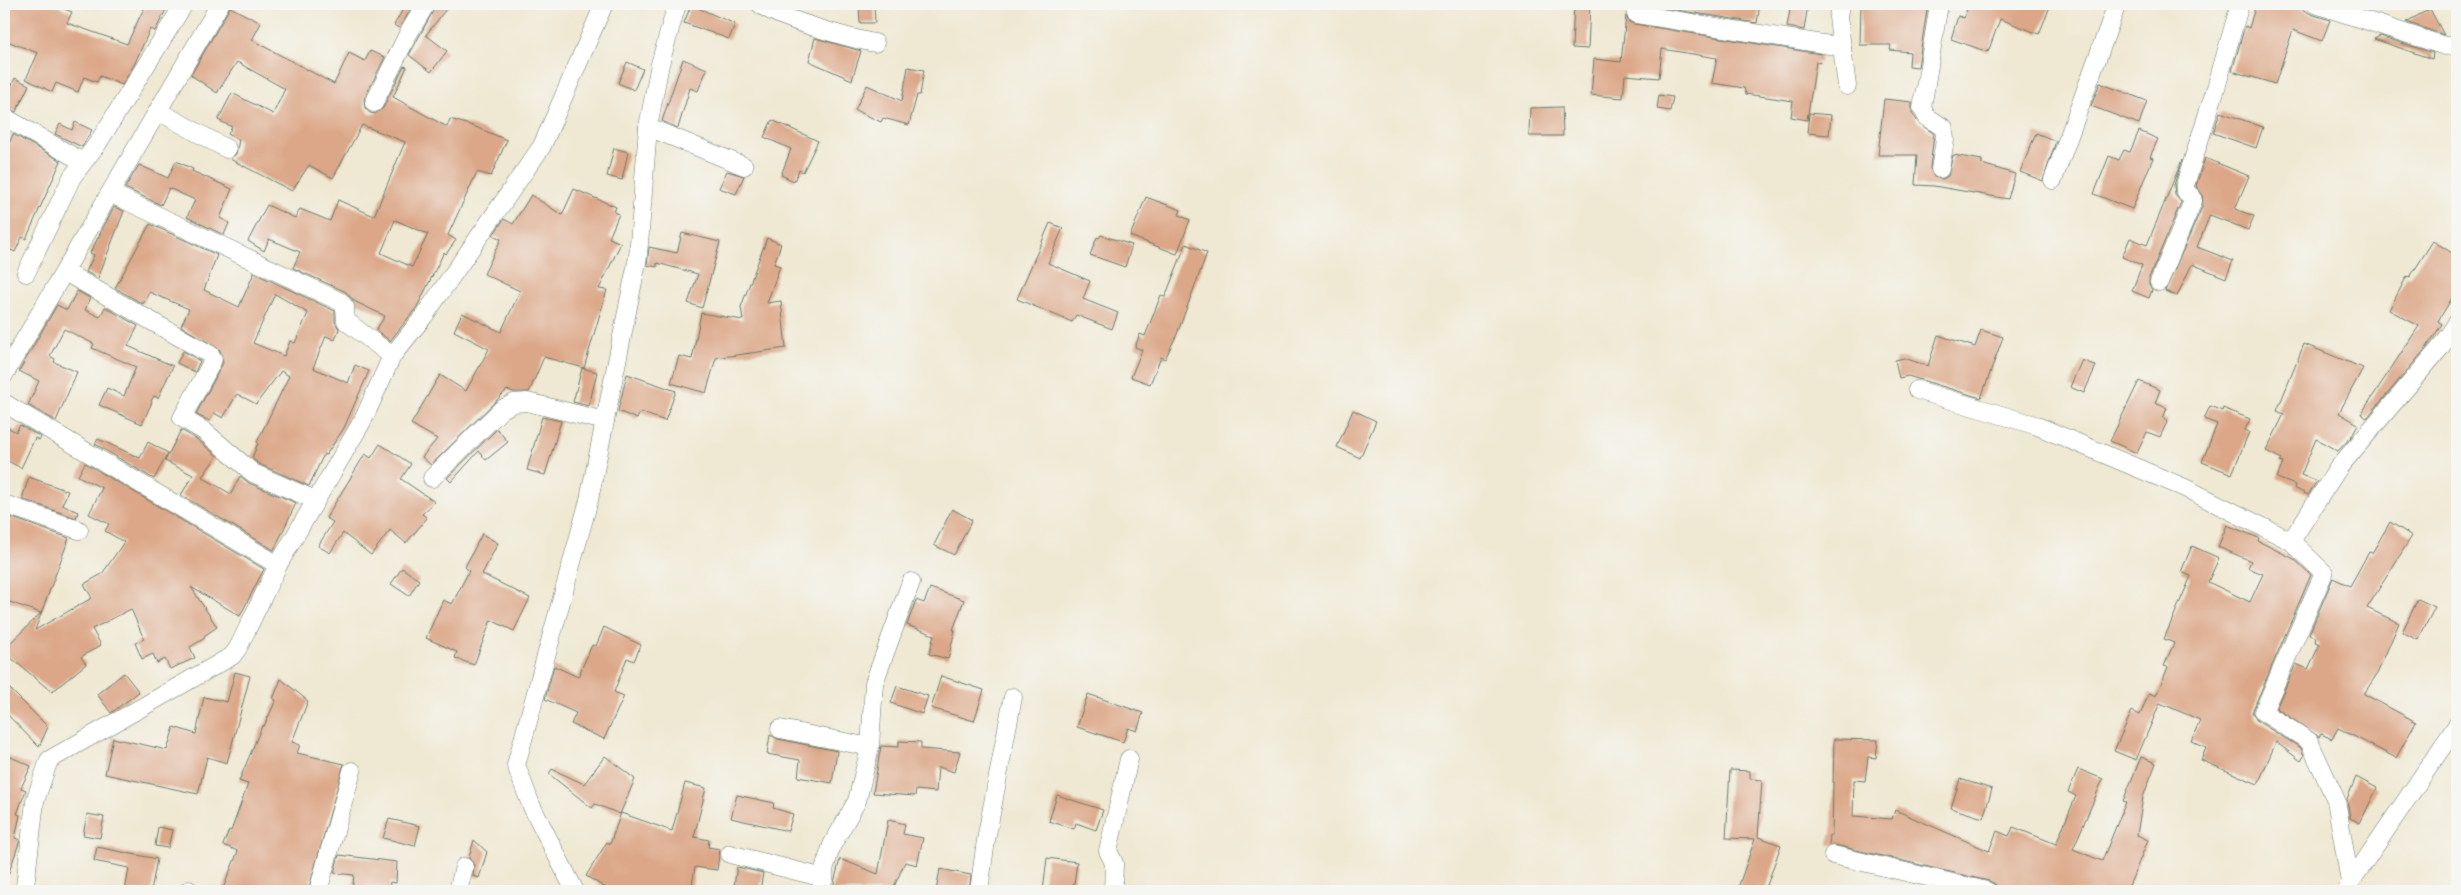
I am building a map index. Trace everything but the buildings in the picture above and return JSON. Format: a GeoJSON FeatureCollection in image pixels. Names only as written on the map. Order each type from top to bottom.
{"type":"FeatureCollection","features":[{"type":"Feature","properties":{"kind":"street"},"geometry":{"type":"LineString","coordinates":[[26,273],[72,177],[98,144],[184,4]]}},
{"type":"Feature","properties":{"kind":"street"},"geometry":{"type":"LineString","coordinates":[[4,375],[220,4]]}},
{"type":"Feature","properties":{"kind":"street"},"geometry":{"type":"LineString","coordinates":[[374,103],[408,34],[426,4]]}},
{"type":"Feature","properties":{"kind":"street"},"geometry":{"type":"LineString","coordinates":[[25,886],[36,802],[49,760],[232,656],[238,648],[278,565],[363,420],[392,356],[424,316],[542,146],[604,4]]}},
{"type":"Feature","properties":{"kind":"street"},"geometry":{"type":"LineString","coordinates":[[574,891],[530,806],[516,765],[589,500],[638,257],[648,126],[660,64],[677,4]]}},
{"type":"Feature","properties":{"kind":"street"},"geometry":{"type":"LineString","coordinates":[[760,4],[777,13],[823,29],[875,43]]}},
{"type":"Feature","properties":{"kind":"street"},"geometry":{"type":"LineString","coordinates":[[1840,4],[1838,17],[1847,86]]}},
{"type":"Feature","properties":{"kind":"street"},"geometry":{"type":"LineString","coordinates":[[1939,4],[1922,108],[1926,117],[1944,128],[1945,140],[1940,170]]}},
{"type":"Feature","properties":{"kind":"street"},"geometry":{"type":"LineString","coordinates":[[2053,180],[2117,4]]}},
{"type":"Feature","properties":{"kind":"street"},"geometry":{"type":"LineString","coordinates":[[2159,282],[2193,201],[2192,197],[2185,191],[2186,185],[2240,4]]}},
{"type":"Feature","properties":{"kind":"street"},"geometry":{"type":"LineString","coordinates":[[2315,4],[2445,46],[2457,45]]}},
{"type":"Feature","properties":{"kind":"street"},"geometry":{"type":"LineString","coordinates":[[1636,14],[1842,47]]}},
{"type":"Feature","properties":{"kind":"street"},"geometry":{"type":"LineString","coordinates":[[158,111],[227,149]]}},
{"type":"Feature","properties":{"kind":"street"},"geometry":{"type":"LineString","coordinates":[[4,117],[83,162]]}},
{"type":"Feature","properties":{"kind":"street"},"geometry":{"type":"LineString","coordinates":[[648,126],[744,166]]}},
{"type":"Feature","properties":{"kind":"street"},"geometry":{"type":"LineString","coordinates":[[110,192],[340,302],[345,307],[346,321],[392,356]]}},
{"type":"Feature","properties":{"kind":"street"},"geometry":{"type":"LineString","coordinates":[[65,272],[211,356],[213,359],[182,418],[204,431],[253,473],[315,500]]}},
{"type":"Feature","properties":{"kind":"street"},"geometry":{"type":"LineString","coordinates":[[2291,541],[2339,466],[2440,348],[2457,323]]}},
{"type":"Feature","properties":{"kind":"street"},"geometry":{"type":"LineString","coordinates":[[1917,390],[2035,425],[2185,488],[2291,541],[2324,573],[2263,712],[2309,741],[2336,800],[2348,886]]}},
{"type":"Feature","properties":{"kind":"street"},"geometry":{"type":"LineString","coordinates":[[432,478],[502,409],[514,403],[527,402],[605,420]]}},
{"type":"Feature","properties":{"kind":"street"},"geometry":{"type":"LineString","coordinates":[[4,403],[278,565]]}},
{"type":"Feature","properties":{"kind":"street"},"geometry":{"type":"LineString","coordinates":[[4,504],[79,530]]}},
{"type":"Feature","properties":{"kind":"street"},"geometry":{"type":"LineString","coordinates":[[730,854],[823,885],[825,866],[832,845],[857,801],[870,747],[874,683],[911,582]]}},
{"type":"Feature","properties":{"kind":"street"},"geometry":{"type":"LineString","coordinates":[[979,891],[986,840],[1013,697]]}},
{"type":"Feature","properties":{"kind":"street"},"geometry":{"type":"LineString","coordinates":[[2348,886],[2457,726]]}},
{"type":"Feature","properties":{"kind":"street"},"geometry":{"type":"LineString","coordinates":[[780,729],[870,747]]}},
{"type":"Feature","properties":{"kind":"street"},"geometry":{"type":"LineString","coordinates":[[1113,891],[1114,863],[1108,851],[1128,759]]}},
{"type":"Feature","properties":{"kind":"street"},"geometry":{"type":"LineString","coordinates":[[318,891],[352,771]]}},
{"type":"Feature","properties":{"kind":"street"},"geometry":{"type":"LineString","coordinates":[[1834,855],[1987,891]]}},
{"type":"Feature","properties":{"kind":"street"},"geometry":{"type":"LineString","coordinates":[[458,891],[464,868]]}}]}
